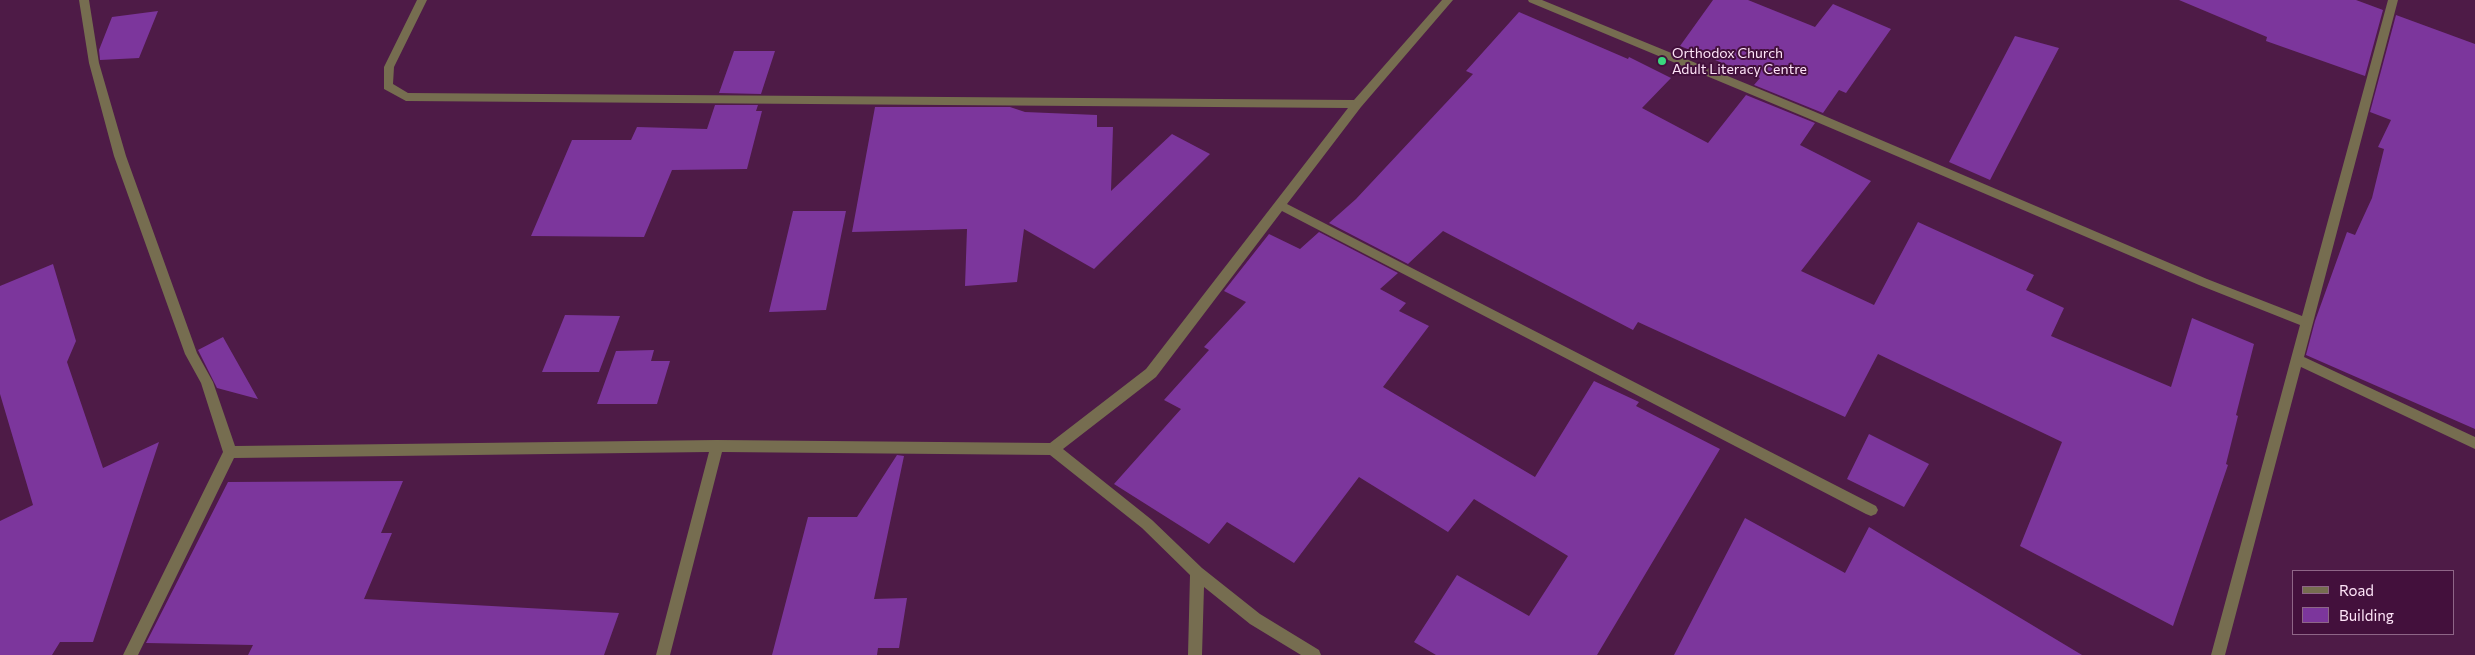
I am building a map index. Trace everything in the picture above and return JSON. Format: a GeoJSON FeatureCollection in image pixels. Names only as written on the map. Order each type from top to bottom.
{"type":"FeatureCollection","features":[{"type":"Feature","properties":{"kind":"street"},"geometry":{"type":"LineString","coordinates":[[84,0],[94,63],[120,156],[191,354],[207,382],[230,452],[130,655]]}},
{"type":"Feature","properties":{"kind":"street"},"geometry":{"type":"LineString","coordinates":[[422,0],[388,72],[388,86],[406,97],[1357,104]]}},
{"type":"Feature","properties":{"kind":"street"},"geometry":{"type":"LineString","coordinates":[[1053,449],[1150,373],[1357,104],[1448,0]]}},
{"type":"Feature","properties":{"kind":"street"},"geometry":{"type":"LineString","coordinates":[[1532,0],[1809,114],[2203,282],[2308,323]]}},
{"type":"Feature","properties":{"kind":"street"},"geometry":{"type":"LineString","coordinates":[[2218,655],[2393,0]]}},
{"type":"Feature","properties":{"kind":"street"},"geometry":{"type":"LineString","coordinates":[[1280,205],[1871,510]]}},
{"type":"Feature","properties":{"kind":"street"},"geometry":{"type":"LineString","coordinates":[[2298,360],[2475,443]]}},
{"type":"Feature","properties":{"kind":"street"},"geometry":{"type":"LineString","coordinates":[[230,452],[717,446],[1053,449],[1147,524],[1197,573],[1254,619],[1314,655]]}},
{"type":"Feature","properties":{"kind":"street"},"geometry":{"type":"LineString","coordinates":[[662,655],[717,446]]}},
{"type":"Feature","properties":{"kind":"street"},"geometry":{"type":"LineString","coordinates":[[1195,655],[1197,573]]}},
{"type":"Feature","properties":{"kind":"building"},"geometry":{"type":"Polygon","coordinates":[[[1713,0],[1748,0],[1815,27],[1833,4],[1891,29],[1846,93],[1839,90],[1823,113],[1754,85],[1760,78],[1680,46],[1713,0]]]}},
{"type":"Feature","properties":{"kind":"building"},"geometry":{"type":"Polygon","coordinates":[[[2179,0],[2356,0],[2383,10],[2365,76],[2266,41],[2267,37],[2179,0]]]}},
{"type":"Feature","properties":{"kind":"building"},"geometry":{"type":"Polygon","coordinates":[[[158,11],[139,58],[100,60],[99,50],[112,17],[158,11]]]}},
{"type":"Feature","properties":{"kind":"building"},"geometry":{"type":"Polygon","coordinates":[[[1519,12],[1628,59],[1629,57],[1671,78],[1642,108],[1708,143],[1746,95],[1815,123],[1800,145],[1871,181],[1801,271],[1874,305],[1918,222],[2034,275],[2026,290],[2064,308],[2051,336],[2171,387],[2192,318],[2254,344],[2236,415],[2238,416],[2226,464],[2228,465],[2173,626],[2020,546],[2062,442],[1878,354],[1845,417],[1638,322],[1633,330],[1443,231],[1408,264],[1329,223],[1356,199],[1473,74],[1466,71],[1519,12]]]}},
{"type":"Feature","properties":{"kind":"building"},"geometry":{"type":"Polygon","coordinates":[[[2396,15],[2475,44],[2475,429],[2306,355],[2315,321],[2347,232],[2355,235],[2372,198],[2384,149],[2378,147],[2391,120],[2370,112],[2396,15]]]}},
{"type":"Feature","properties":{"kind":"building"},"geometry":{"type":"Polygon","coordinates":[[[2015,36],[2059,48],[1990,180],[1949,162],[2015,36]]]}},
{"type":"Feature","properties":{"kind":"building"},"geometry":{"type":"Polygon","coordinates":[[[734,51],[775,51],[761,94],[719,93],[734,51]]]}},
{"type":"Feature","properties":{"kind":"building"},"geometry":{"type":"Polygon","coordinates":[[[715,105],[758,105],[756,111],[762,111],[747,169],[672,170],[644,237],[531,236],[572,140],[631,140],[637,127],[707,129],[715,105]]]}},
{"type":"Feature","properties":{"kind":"building"},"geometry":{"type":"Polygon","coordinates":[[[875,107],[1010,107],[1025,112],[1097,115],[1097,127],[1113,127],[1111,191],[1172,134],[1210,154],[1094,269],[1024,229],[1017,282],[965,286],[967,229],[852,232],[875,107]]]}},
{"type":"Feature","properties":{"kind":"building"},"geometry":{"type":"Polygon","coordinates":[[[793,211],[846,211],[826,310],[769,312],[793,211]]]}},
{"type":"Feature","properties":{"kind":"building"},"geometry":{"type":"Polygon","coordinates":[[[1319,232],[1398,273],[1380,289],[1406,303],[1399,311],[1429,326],[1383,387],[1535,477],[1594,381],[1639,402],[1636,406],[1720,449],[1597,655],[1436,655],[1414,642],[1457,575],[1529,616],[1568,556],[1474,499],[1448,532],[1359,477],[1294,563],[1227,522],[1209,544],[1114,484],[1181,409],[1164,400],[1209,350],[1204,347],[1246,302],[1224,291],[1269,234],[1300,249],[1319,232]]]}},
{"type":"Feature","properties":{"kind":"building"},"geometry":{"type":"Polygon","coordinates":[[[53,264],[76,341],[67,362],[103,468],[159,442],[93,642],[60,642],[52,655],[0,655],[0,521],[33,505],[0,394],[0,286],[53,264]]]}},
{"type":"Feature","properties":{"kind":"building"},"geometry":{"type":"Polygon","coordinates":[[[565,315],[620,316],[599,372],[542,372],[565,315]]]}},
{"type":"Feature","properties":{"kind":"building"},"geometry":{"type":"Polygon","coordinates":[[[223,337],[258,399],[217,388],[198,350],[223,337]]]}},
{"type":"Feature","properties":{"kind":"building"},"geometry":{"type":"Polygon","coordinates":[[[654,350],[651,361],[670,361],[657,404],[597,404],[616,351],[654,350]]]}},
{"type":"Feature","properties":{"kind":"building"},"geometry":{"type":"Polygon","coordinates":[[[1869,434],[1929,464],[1904,507],[1847,479],[1869,434]]]}},
{"type":"Feature","properties":{"kind":"building"},"geometry":{"type":"Polygon","coordinates":[[[897,455],[904,456],[874,599],[907,598],[899,648],[878,648],[877,655],[772,655],[808,517],[857,517],[897,455]]]}},
{"type":"Feature","properties":{"kind":"building"},"geometry":{"type":"Polygon","coordinates":[[[403,481],[381,533],[392,533],[364,599],[619,613],[604,655],[248,655],[253,645],[146,643],[228,482],[403,481]]]}},
{"type":"Feature","properties":{"kind":"building"},"geometry":{"type":"Polygon","coordinates":[[[1745,518],[1845,573],[1869,527],[2082,655],[1674,655],[1745,518]]]}},
{"type":"Feature","properties":{"kind":"place","name":"Orthodox Church Adult Literacy Centre"},"geometry":{"type":"Point","coordinates":[1662,61]}}]}
